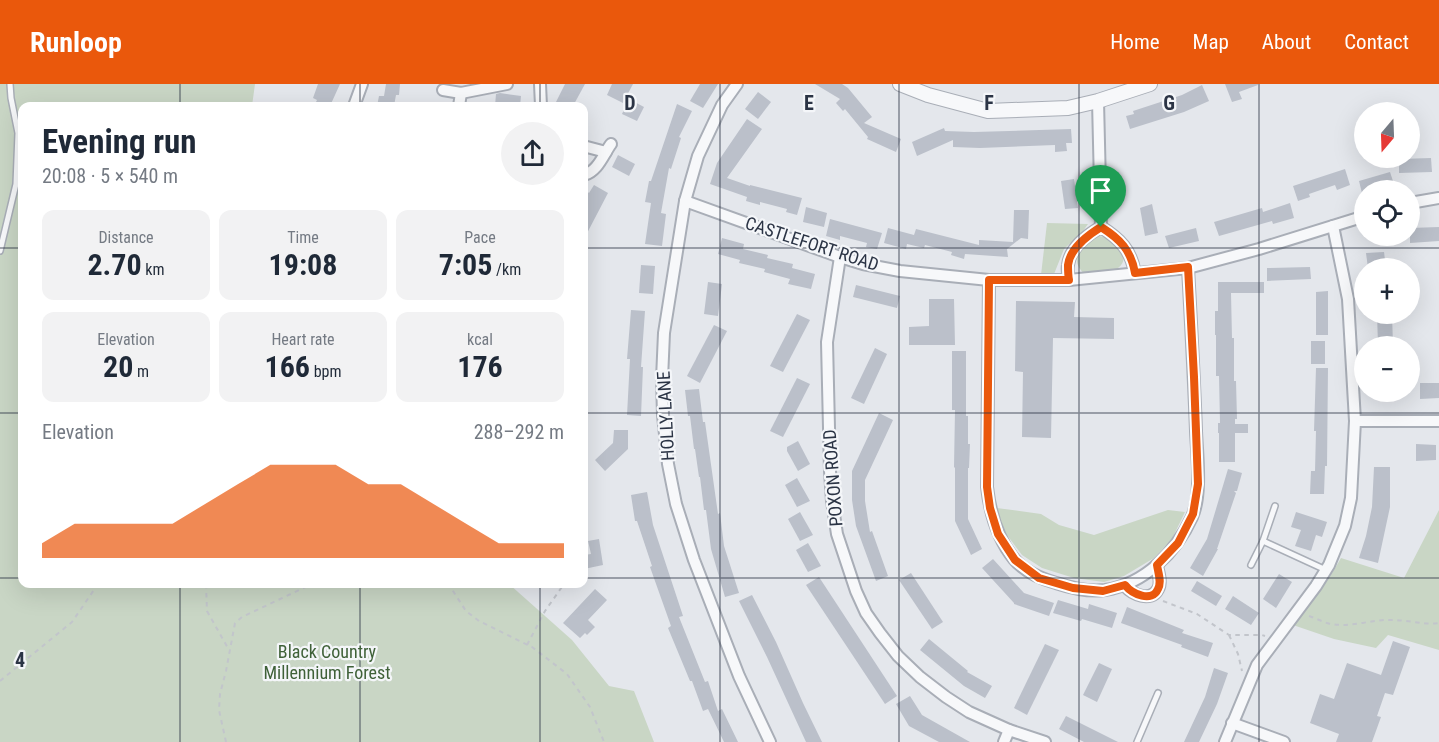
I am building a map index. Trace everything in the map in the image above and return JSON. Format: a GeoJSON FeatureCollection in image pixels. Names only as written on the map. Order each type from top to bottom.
{"type":"FeatureCollection","features":[{"type":"Feature","properties":{"kind":"street"},"geometry":{"type":"LineString","coordinates":[[355,102],[362,84]]}},
{"type":"Feature","properties":{"kind":"street"},"geometry":{"type":"LineString","coordinates":[[443,90],[461,93],[507,84]]}},
{"type":"Feature","properties":{"kind":"street"},"geometry":{"type":"LineString","coordinates":[[540,84],[541,102]]}},
{"type":"Feature","properties":{"kind":"street","name":"HOLLY LANE"},"geometry":{"type":"LineString","coordinates":[[737,84],[722,105],[698,156],[685,201],[664,333],[662,379],[668,464],[676,504],[694,560],[740,676],[770,742]]}},
{"type":"Feature","properties":{"kind":"street"},"geometry":{"type":"LineString","coordinates":[[900,84],[928,95],[988,111],[1068,108],[1150,84]]}},
{"type":"Feature","properties":{"kind":"street"},"geometry":{"type":"LineString","coordinates":[[460,102],[461,93]]}},
{"type":"Feature","properties":{"kind":"street"},"geometry":{"type":"LineString","coordinates":[[1098,101],[1101,227]]}},
{"type":"Feature","properties":{"kind":"street"},"geometry":{"type":"LineString","coordinates":[[588,147],[608,148],[599,164],[588,174]]}},
{"type":"Feature","properties":{"kind":"street"},"geometry":{"type":"LineString","coordinates":[[1420,201],[1439,198]]}},
{"type":"Feature","properties":{"kind":"street","name":"CASTLEFORT ROAD"},"geometry":{"type":"LineString","coordinates":[[685,201],[863,264],[900,272],[989,280],[1069,280],[1188,267],[1259,249],[1354,219]]}},
{"type":"Feature","properties":{"kind":"street"},"geometry":{"type":"LineString","coordinates":[[1225,742],[1257,665],[1326,570],[1345,526],[1351,498],[1355,421],[1348,299],[1333,226]]}},
{"type":"Feature","properties":{"kind":"street"},"geometry":{"type":"LineString","coordinates":[[1101,227],[1129,252],[1135,273]]}},
{"type":"Feature","properties":{"kind":"street"},"geometry":{"type":"LineString","coordinates":[[1069,280],[1068,264],[1073,251],[1089,234],[1101,227]]}},
{"type":"Feature","properties":{"kind":"street","name":"POXON ROAD"},"geometry":{"type":"LineString","coordinates":[[840,257],[827,342],[831,501],[837,534],[855,591],[866,613],[880,633],[898,656],[920,677],[969,712],[1009,730],[1045,742]]}},
{"type":"Feature","properties":{"kind":"street"},"geometry":{"type":"LineString","coordinates":[[989,280],[987,487],[990,508],[998,534],[1015,560],[1039,578],[1073,588],[1103,591],[1140,578],[1157,565],[1178,543],[1193,514],[1198,484],[1188,267]]}},
{"type":"Feature","properties":{"kind":"street"},"geometry":{"type":"LineString","coordinates":[[1355,421],[1439,421]]}},
{"type":"Feature","properties":{"kind":"street"},"geometry":{"type":"LineString","coordinates":[[1125,585],[1135,593],[1145,596],[1152,595],[1159,587],[1157,565]]}},
{"type":"Feature","properties":{"kind":"street"},"geometry":{"type":"LineString","coordinates":[[1232,723],[1284,742]]}},
{"type":"Feature","properties":{"kind":"street"},"geometry":{"type":"LineString","coordinates":[[1004,742],[1009,730]]}},
{"type":"Feature","properties":{"kind":"lane"},"geometry":{"type":"LineString","coordinates":[[0,251],[16,184],[18,133],[10,84]]}},
{"type":"Feature","properties":{"kind":"lane"},"geometry":{"type":"LineString","coordinates":[[1251,566],[1263,541],[1275,506]]}},
{"type":"Feature","properties":{"kind":"lane"},"geometry":{"type":"LineString","coordinates":[[1263,541],[1326,570]]}},
{"type":"Feature","properties":{"kind":"lane"},"geometry":{"type":"LineString","coordinates":[[1137,742],[1158,693]]}},
{"type":"Feature","properties":{"kind":"path"},"geometry":{"type":"LineString","coordinates":[[0,681],[72,622],[95,588]]}},
{"type":"Feature","properties":{"kind":"path"},"geometry":{"type":"LineString","coordinates":[[206,588],[207,611],[229,651]]}},
{"type":"Feature","properties":{"kind":"path"},"geometry":{"type":"LineString","coordinates":[[226,742],[219,710],[235,623],[242,617],[304,588]]}},
{"type":"Feature","properties":{"kind":"path"},"geometry":{"type":"LineString","coordinates":[[451,588],[466,610],[479,621],[532,647],[567,674],[590,707],[604,742]]}},
{"type":"Feature","properties":{"kind":"path"},"geometry":{"type":"LineString","coordinates":[[527,645],[545,610],[561,588]]}},
{"type":"Feature","properties":{"kind":"path"},"geometry":{"type":"LineString","coordinates":[[1152,595],[1197,614],[1229,635],[1238,654],[1242,672],[1249,680]]}},
{"type":"Feature","properties":{"kind":"path"},"geometry":{"type":"LineString","coordinates":[[1296,611],[1328,623],[1344,625],[1391,620],[1439,623]]}},
{"type":"Feature","properties":{"kind":"path"},"geometry":{"type":"LineString","coordinates":[[1229,635],[1262,635],[1275,640]]}},
{"type":"Feature","properties":{"kind":"green space","name":"Black Country Millennium Forest"},"geometry":{"type":"Polygon","coordinates":[[[0,84],[255,84],[253,102],[18,102],[18,588],[514,588],[572,640],[609,686],[634,691],[654,742],[0,742],[0,84]]]}},
{"type":"Feature","properties":{"kind":"green space"},"geometry":{"type":"Polygon","coordinates":[[[1047,223],[1088,224],[1064,249],[1054,274],[1041,275],[1047,223]]]}},
{"type":"Feature","properties":{"kind":"green space"},"geometry":{"type":"Polygon","coordinates":[[[1099,236],[1115,243],[1124,258],[1118,268],[1111,272],[1086,275],[1080,269],[1077,258],[1087,244],[1099,236]]]}},
{"type":"Feature","properties":{"kind":"green space"},"geometry":{"type":"Polygon","coordinates":[[[997,508],[1041,514],[1059,525],[1094,535],[1168,510],[1185,512],[1172,539],[1154,558],[1124,576],[1104,582],[1074,578],[1042,568],[1022,555],[1004,531],[997,508]]]}},
{"type":"Feature","properties":{"kind":"green space"},"geometry":{"type":"Polygon","coordinates":[[[1439,510],[1439,650],[1388,635],[1376,648],[1334,639],[1293,625],[1325,584],[1341,558],[1404,578],[1439,510]]]}},
{"type":"Feature","properties":{"kind":"building"},"geometry":{"type":"Polygon","coordinates":[[[318,84],[340,84],[332,102],[316,102],[317,100],[313,98],[318,84]]]}},
{"type":"Feature","properties":{"kind":"building"},"geometry":{"type":"Polygon","coordinates":[[[386,84],[400,84],[399,95],[396,95],[395,102],[378,102],[379,96],[384,96],[386,84]]]}},
{"type":"Feature","properties":{"kind":"building"},"geometry":{"type":"Polygon","coordinates":[[[565,84],[585,84],[575,102],[556,102],[565,84]]]}},
{"type":"Feature","properties":{"kind":"building"},"geometry":{"type":"Polygon","coordinates":[[[612,84],[633,84],[623,103],[607,95],[612,84]]]}},
{"type":"Feature","properties":{"kind":"building"},"geometry":{"type":"Polygon","coordinates":[[[700,84],[718,84],[703,108],[690,101],[700,84]]]}},
{"type":"Feature","properties":{"kind":"building"},"geometry":{"type":"Polygon","coordinates":[[[815,84],[842,84],[848,88],[872,117],[864,123],[901,139],[896,152],[867,139],[868,137],[845,109],[843,111],[836,103],[840,99],[815,84]]]}},
{"type":"Feature","properties":{"kind":"building"},"geometry":{"type":"Polygon","coordinates":[[[1225,84],[1258,85],[1239,92],[1242,99],[1232,102],[1225,84]]]}},
{"type":"Feature","properties":{"kind":"building"},"geometry":{"type":"Polygon","coordinates":[[[1202,85],[1209,101],[1184,112],[1130,129],[1126,116],[1134,114],[1133,111],[1182,95],[1202,85]]]}},
{"type":"Feature","properties":{"kind":"building"},"geometry":{"type":"Polygon","coordinates":[[[758,92],[771,102],[758,119],[745,109],[758,92]]]}},
{"type":"Feature","properties":{"kind":"building"},"geometry":{"type":"Polygon","coordinates":[[[496,94],[521,96],[520,102],[495,102],[496,94]]]}},
{"type":"Feature","properties":{"kind":"building"},"geometry":{"type":"Polygon","coordinates":[[[629,99],[644,107],[637,121],[622,114],[629,99]]]}},
{"type":"Feature","properties":{"kind":"building"},"geometry":{"type":"Polygon","coordinates":[[[677,104],[692,111],[679,137],[681,138],[671,169],[669,168],[661,213],[666,214],[662,246],[645,244],[651,203],[645,202],[649,181],[651,181],[677,104]]]}},
{"type":"Feature","properties":{"kind":"building"},"geometry":{"type":"Polygon","coordinates":[[[747,119],[762,129],[727,178],[750,186],[802,198],[797,215],[786,212],[787,209],[746,201],[747,197],[710,184],[717,163],[747,119]]]}},
{"type":"Feature","properties":{"kind":"building"},"geometry":{"type":"Polygon","coordinates":[[[944,128],[945,131],[974,132],[1071,129],[1072,143],[1066,143],[1067,151],[1055,152],[1055,145],[953,147],[953,140],[917,156],[912,142],[944,128]]]}},
{"type":"Feature","properties":{"kind":"building"},"geometry":{"type":"Polygon","coordinates":[[[618,155],[635,164],[629,176],[612,167],[618,155]]]}},
{"type":"Feature","properties":{"kind":"building"},"geometry":{"type":"Polygon","coordinates":[[[1420,158],[1431,158],[1432,172],[1399,173],[1399,168],[1420,168],[1420,158]]]}},
{"type":"Feature","properties":{"kind":"building"},"geometry":{"type":"Polygon","coordinates":[[[1345,169],[1350,185],[1337,190],[1335,185],[1309,194],[1310,197],[1298,201],[1293,186],[1345,169]]]}},
{"type":"Feature","properties":{"kind":"building"},"geometry":{"type":"Polygon","coordinates":[[[1390,172],[1393,180],[1362,180],[1390,172]]]}},
{"type":"Feature","properties":{"kind":"building"},"geometry":{"type":"Polygon","coordinates":[[[1074,179],[1078,208],[1065,209],[1061,181],[1074,179]]]}},
{"type":"Feature","properties":{"kind":"building"},"geometry":{"type":"Polygon","coordinates":[[[594,185],[608,193],[588,231],[588,192],[594,185]]]}},
{"type":"Feature","properties":{"kind":"building"},"geometry":{"type":"Polygon","coordinates":[[[1290,203],[1294,218],[1273,224],[1272,221],[1219,236],[1214,222],[1262,208],[1263,212],[1290,203]]]}},
{"type":"Feature","properties":{"kind":"building"},"geometry":{"type":"Polygon","coordinates":[[[1152,204],[1158,233],[1145,236],[1140,208],[1152,204]]]}},
{"type":"Feature","properties":{"kind":"building"},"geometry":{"type":"Polygon","coordinates":[[[806,207],[827,213],[824,227],[803,222],[806,207]]]}},
{"type":"Feature","properties":{"kind":"building"},"geometry":{"type":"Polygon","coordinates":[[[1014,210],[1029,210],[1028,239],[1021,238],[1007,249],[1008,257],[965,254],[964,259],[951,255],[952,252],[925,245],[924,248],[907,244],[906,249],[884,243],[888,228],[914,235],[916,229],[979,245],[979,240],[1013,242],[1014,210]]]}},
{"type":"Feature","properties":{"kind":"building"},"geometry":{"type":"Polygon","coordinates":[[[830,219],[882,233],[877,249],[866,247],[867,243],[840,236],[840,240],[826,236],[830,219]]]}},
{"type":"Feature","properties":{"kind":"building"},"geometry":{"type":"Polygon","coordinates":[[[1439,227],[1439,241],[1420,242],[1420,228],[1439,227]]]}},
{"type":"Feature","properties":{"kind":"building"},"geometry":{"type":"Polygon","coordinates":[[[1196,228],[1199,241],[1169,248],[1165,236],[1196,228]]]}},
{"type":"Feature","properties":{"kind":"building"},"geometry":{"type":"Polygon","coordinates":[[[722,238],[744,244],[743,249],[768,255],[767,258],[793,264],[792,268],[815,274],[811,289],[788,284],[790,279],[764,272],[765,269],[739,263],[740,260],[718,254],[722,238]]]}},
{"type":"Feature","properties":{"kind":"building"},"geometry":{"type":"Polygon","coordinates":[[[1384,252],[1385,258],[1367,258],[1366,253],[1384,252]]]}},
{"type":"Feature","properties":{"kind":"building"},"geometry":{"type":"Polygon","coordinates":[[[641,265],[655,266],[653,294],[639,293],[641,265]]]}},
{"type":"Feature","properties":{"kind":"building"},"geometry":{"type":"Polygon","coordinates":[[[1310,267],[1311,279],[1267,281],[1267,268],[1310,267]]]}},
{"type":"Feature","properties":{"kind":"building"},"geometry":{"type":"Polygon","coordinates":[[[708,282],[722,284],[718,316],[704,314],[708,282]]]}},
{"type":"Feature","properties":{"kind":"building"},"geometry":{"type":"Polygon","coordinates":[[[1218,282],[1264,282],[1264,293],[1231,293],[1234,381],[1236,381],[1237,419],[1235,419],[1235,424],[1248,424],[1248,433],[1235,433],[1235,462],[1219,462],[1219,376],[1216,376],[1215,335],[1218,282]]]}},
{"type":"Feature","properties":{"kind":"building"},"geometry":{"type":"Polygon","coordinates":[[[856,285],[900,296],[897,308],[853,297],[856,285]]]}},
{"type":"Feature","properties":{"kind":"building"},"geometry":{"type":"Polygon","coordinates":[[[1328,291],[1328,335],[1316,335],[1316,292],[1328,291]]]}},
{"type":"Feature","properties":{"kind":"building"},"geometry":{"type":"Polygon","coordinates":[[[929,299],[954,299],[955,345],[909,345],[909,327],[929,326],[929,299]]]}},
{"type":"Feature","properties":{"kind":"building"},"geometry":{"type":"Polygon","coordinates":[[[1016,301],[1075,302],[1074,317],[1114,318],[1114,339],[1053,338],[1051,438],[1022,437],[1023,372],[1015,371],[1016,301]]]}},
{"type":"Feature","properties":{"kind":"building"},"geometry":{"type":"Polygon","coordinates":[[[631,310],[645,311],[641,367],[643,367],[641,416],[627,415],[630,359],[627,359],[631,310]]]}},
{"type":"Feature","properties":{"kind":"building"},"geometry":{"type":"Polygon","coordinates":[[[797,314],[810,320],[783,372],[770,366],[797,314]]]}},
{"type":"Feature","properties":{"kind":"building"},"geometry":{"type":"Polygon","coordinates":[[[1377,324],[1392,324],[1393,336],[1378,336],[1377,324]]]}},
{"type":"Feature","properties":{"kind":"building"},"geometry":{"type":"Polygon","coordinates":[[[714,325],[727,331],[700,383],[687,376],[714,325]]]}},
{"type":"Feature","properties":{"kind":"building"},"geometry":{"type":"Polygon","coordinates":[[[1311,341],[1325,341],[1325,364],[1311,364],[1311,341]]]}},
{"type":"Feature","properties":{"kind":"building"},"geometry":{"type":"Polygon","coordinates":[[[875,348],[887,354],[864,404],[851,398],[875,348]]]}},
{"type":"Feature","properties":{"kind":"building"},"geometry":{"type":"Polygon","coordinates":[[[952,351],[966,351],[966,416],[968,416],[968,444],[970,444],[968,519],[982,549],[971,555],[955,521],[955,410],[952,410],[952,351]]]}},
{"type":"Feature","properties":{"kind":"building"},"geometry":{"type":"Polygon","coordinates":[[[1316,368],[1328,368],[1327,466],[1325,466],[1324,494],[1310,494],[1311,471],[1315,471],[1316,368]]]}},
{"type":"Feature","properties":{"kind":"building"},"geometry":{"type":"Polygon","coordinates":[[[797,378],[810,384],[783,437],[770,431],[797,378]]]}},
{"type":"Feature","properties":{"kind":"building"},"geometry":{"type":"Polygon","coordinates":[[[1420,383],[1439,383],[1439,398],[1420,399],[1420,383]]]}},
{"type":"Feature","properties":{"kind":"building"},"geometry":{"type":"Polygon","coordinates":[[[699,389],[724,546],[739,593],[725,597],[711,549],[690,416],[688,416],[685,390],[699,389]]]}},
{"type":"Feature","properties":{"kind":"building"},"geometry":{"type":"Polygon","coordinates":[[[879,413],[893,420],[865,480],[865,501],[870,532],[872,531],[888,576],[876,581],[856,526],[852,500],[852,471],[879,413]]]}},
{"type":"Feature","properties":{"kind":"building"},"geometry":{"type":"Polygon","coordinates":[[[614,430],[628,430],[628,449],[605,471],[595,460],[613,443],[614,430]]]}},
{"type":"Feature","properties":{"kind":"building"},"geometry":{"type":"Polygon","coordinates":[[[798,441],[810,464],[798,471],[787,447],[798,441]]]}},
{"type":"Feature","properties":{"kind":"building"},"geometry":{"type":"Polygon","coordinates":[[[1416,444],[1436,445],[1436,460],[1416,461],[1416,444]]]}},
{"type":"Feature","properties":{"kind":"building"},"geometry":{"type":"Polygon","coordinates":[[[1374,467],[1390,467],[1390,507],[1378,563],[1359,558],[1372,507],[1374,467]]]}},
{"type":"Feature","properties":{"kind":"building"},"geometry":{"type":"Polygon","coordinates":[[[1228,469],[1242,473],[1237,491],[1234,491],[1236,493],[1218,549],[1203,576],[1190,568],[1207,539],[1228,469]]]}},
{"type":"Feature","properties":{"kind":"building"},"geometry":{"type":"Polygon","coordinates":[[[797,478],[810,501],[797,507],[785,485],[797,478]]]}},
{"type":"Feature","properties":{"kind":"building"},"geometry":{"type":"Polygon","coordinates":[[[647,492],[653,525],[683,616],[679,617],[705,682],[708,681],[718,711],[722,709],[738,742],[724,742],[708,709],[703,711],[668,628],[671,626],[650,567],[652,566],[637,521],[635,521],[631,495],[647,492]]]}},
{"type":"Feature","properties":{"kind":"building"},"geometry":{"type":"Polygon","coordinates":[[[800,512],[813,535],[800,541],[788,519],[800,512]]]}},
{"type":"Feature","properties":{"kind":"building"},"geometry":{"type":"Polygon","coordinates":[[[1296,512],[1327,522],[1322,537],[1316,535],[1311,551],[1295,546],[1301,530],[1291,527],[1296,512]]]}},
{"type":"Feature","properties":{"kind":"building"},"geometry":{"type":"Polygon","coordinates":[[[599,539],[603,565],[588,568],[588,554],[591,554],[588,541],[599,539]]]}},
{"type":"Feature","properties":{"kind":"building"},"geometry":{"type":"Polygon","coordinates":[[[808,543],[821,566],[808,572],[796,550],[808,543]]]}},
{"type":"Feature","properties":{"kind":"building"},"geometry":{"type":"Polygon","coordinates":[[[993,559],[1024,593],[1054,603],[1049,616],[1014,604],[982,568],[993,559]]]}},
{"type":"Feature","properties":{"kind":"building"},"geometry":{"type":"Polygon","coordinates":[[[911,573],[943,622],[932,629],[899,580],[911,573]]]}},
{"type":"Feature","properties":{"kind":"building"},"geometry":{"type":"Polygon","coordinates":[[[1279,574],[1292,582],[1276,608],[1263,599],[1279,574]]]}},
{"type":"Feature","properties":{"kind":"building"},"geometry":{"type":"Polygon","coordinates":[[[819,577],[897,696],[885,704],[806,585],[819,577]]]}},
{"type":"Feature","properties":{"kind":"building"},"geometry":{"type":"Polygon","coordinates":[[[1197,581],[1222,596],[1216,606],[1191,591],[1197,581]]]}},
{"type":"Feature","properties":{"kind":"building"},"geometry":{"type":"Polygon","coordinates":[[[595,589],[607,600],[588,620],[595,627],[580,638],[563,623],[595,589]]]}},
{"type":"Feature","properties":{"kind":"building"},"geometry":{"type":"Polygon","coordinates":[[[752,595],[822,742],[806,742],[739,601],[752,595]]]}},
{"type":"Feature","properties":{"kind":"building"},"geometry":{"type":"Polygon","coordinates":[[[1233,596],[1259,613],[1251,625],[1225,609],[1233,596]]]}},
{"type":"Feature","properties":{"kind":"building"},"geometry":{"type":"Polygon","coordinates":[[[1058,600],[1088,609],[1089,604],[1117,613],[1112,628],[1053,613],[1058,600]]]}},
{"type":"Feature","properties":{"kind":"building"},"geometry":{"type":"Polygon","coordinates":[[[1127,607],[1184,630],[1182,633],[1213,643],[1208,657],[1121,623],[1127,607]]]}},
{"type":"Feature","properties":{"kind":"building"},"geometry":{"type":"Polygon","coordinates":[[[929,639],[967,672],[992,686],[985,698],[964,686],[920,650],[929,639]]]}},
{"type":"Feature","properties":{"kind":"building"},"geometry":{"type":"Polygon","coordinates":[[[1393,641],[1410,647],[1393,695],[1385,693],[1377,716],[1381,717],[1372,742],[1336,742],[1339,734],[1310,723],[1320,694],[1334,699],[1347,663],[1381,675],[1393,641]]]}},
{"type":"Feature","properties":{"kind":"building"},"geometry":{"type":"Polygon","coordinates":[[[1045,644],[1059,650],[1027,715],[1014,708],[1045,644]]]}},
{"type":"Feature","properties":{"kind":"building"},"geometry":{"type":"Polygon","coordinates":[[[1099,663],[1112,669],[1097,702],[1083,695],[1099,663]]]}},
{"type":"Feature","properties":{"kind":"building"},"geometry":{"type":"Polygon","coordinates":[[[1214,668],[1228,673],[1217,704],[1199,742],[1184,742],[1205,697],[1214,668]]]}},
{"type":"Feature","properties":{"kind":"building"},"geometry":{"type":"Polygon","coordinates":[[[910,696],[922,715],[970,742],[939,742],[909,726],[896,704],[910,696]]]}},
{"type":"Feature","properties":{"kind":"building"},"geometry":{"type":"Polygon","coordinates":[[[1066,716],[1118,742],[1084,742],[1059,729],[1066,716]]]}},
{"type":"Feature","properties":{"kind":"route"},"geometry":{"type":"LineString","coordinates":[[1101,227],[1129,252],[1135,273],[1188,267],[1198,484],[1193,514],[1178,543],[1157,565],[1159,587],[1149,596],[1135,593],[1125,585],[1103,591],[1073,588],[1039,578],[1015,560],[998,534],[990,508],[987,487],[989,280],[1069,280],[1068,264],[1073,251],[1089,234],[1101,227]]}}]}
